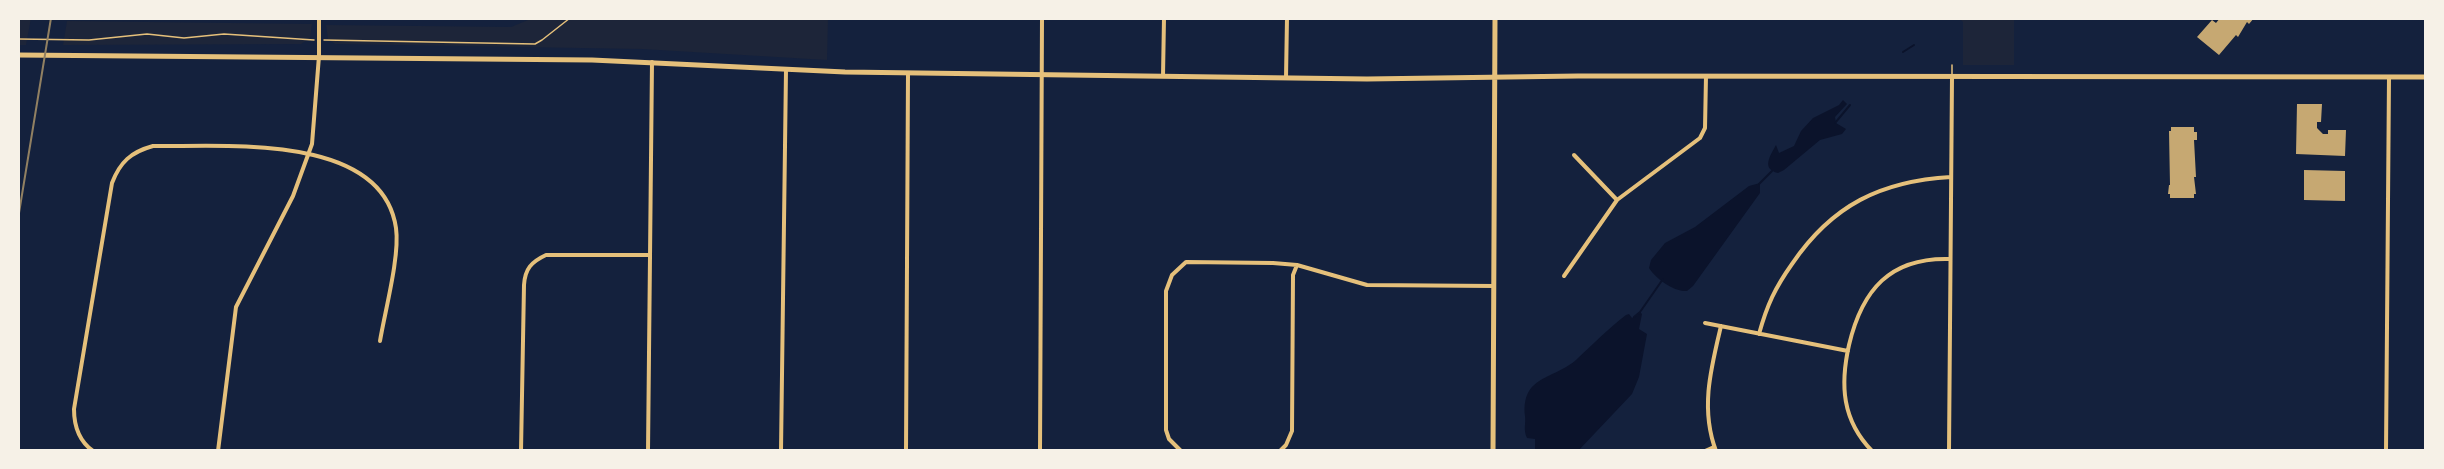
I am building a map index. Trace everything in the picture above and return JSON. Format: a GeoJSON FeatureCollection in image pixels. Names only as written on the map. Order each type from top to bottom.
{"type":"FeatureCollection","features":[{"type":"Feature","properties":{"kind":"main road"},"geometry":{"type":"LineString","coordinates":[[1493,451],[1495,18]]}},
{"type":"Feature","properties":{"kind":"main road"},"geometry":{"type":"LineString","coordinates":[[18,55],[319,56],[652,62],[786,70],[1163,77],[2426,77]]}},
{"type":"Feature","properties":{"kind":"street"},"geometry":{"type":"LineString","coordinates":[[218,451],[236,307],[293,196],[309,155],[319,56],[319,18]]}},
{"type":"Feature","properties":{"kind":"street"},"geometry":{"type":"LineString","coordinates":[[1040,451],[1042,18]]}},
{"type":"Feature","properties":{"kind":"street"},"geometry":{"type":"LineString","coordinates":[[1163,77],[1164,18]]}},
{"type":"Feature","properties":{"kind":"street"},"geometry":{"type":"LineString","coordinates":[[1286,78],[1287,18]]}},
{"type":"Feature","properties":{"kind":"street"},"geometry":{"type":"LineString","coordinates":[[648,451],[652,62]]}},
{"type":"Feature","properties":{"kind":"street"},"geometry":{"type":"LineString","coordinates":[[781,451],[786,70]]}},
{"type":"Feature","properties":{"kind":"street"},"geometry":{"type":"LineString","coordinates":[[906,451],[908,73]]}},
{"type":"Feature","properties":{"kind":"street"},"geometry":{"type":"LineString","coordinates":[[1564,276],[1617,200],[1700,138],[1705,129],[1706,76]]}},
{"type":"Feature","properties":{"kind":"street"},"geometry":{"type":"LineString","coordinates":[[1948,451],[1952,77]]}},
{"type":"Feature","properties":{"kind":"street"},"geometry":{"type":"LineString","coordinates":[[2386,451],[2389,77]]}},
{"type":"Feature","properties":{"kind":"street"},"geometry":{"type":"LineString","coordinates":[[93,451],[82,441],[76,428],[74,409],[112,183],[117,169],[126,158],[139,150],[153,146],[270,147],[336,161],[355,170],[371,182],[386,199],[392,213],[397,244],[380,341]]}},
{"type":"Feature","properties":{"kind":"street"},"geometry":{"type":"LineString","coordinates":[[1574,154],[1617,200]]}},
{"type":"Feature","properties":{"kind":"street"},"geometry":{"type":"LineString","coordinates":[[1759,334],[1767,304],[1775,289],[1803,247],[1829,220],[1851,204],[1876,191],[1912,181],[1951,177]]}},
{"type":"Feature","properties":{"kind":"street"},"geometry":{"type":"LineString","coordinates":[[521,451],[524,285],[525,274],[529,266],[546,255],[650,255]]}},
{"type":"Feature","properties":{"kind":"street"},"geometry":{"type":"LineString","coordinates":[[1872,451],[1852,425],[1845,407],[1843,388],[1848,351],[1857,315],[1866,298],[1878,284],[1901,268],[1919,261],[1950,260]]}},
{"type":"Feature","properties":{"kind":"street"},"geometry":{"type":"LineString","coordinates":[[1181,451],[1169,439],[1166,430],[1166,291],[1172,275],[1186,262],[1297,265],[1367,285],[1494,286]]}},
{"type":"Feature","properties":{"kind":"street"},"geometry":{"type":"LineString","coordinates":[[1280,451],[1289,440],[1292,431],[1293,275],[1297,265]]}},
{"type":"Feature","properties":{"kind":"street"},"geometry":{"type":"LineString","coordinates":[[1705,323],[1848,351]]}},
{"type":"Feature","properties":{"kind":"street"},"geometry":{"type":"LineString","coordinates":[[1705,451],[1715,449],[1708,421],[1707,394],[1721,326]]}},
{"type":"Feature","properties":{"kind":"lane"},"geometry":{"type":"LineString","coordinates":[[1952,65],[1952,77]]}},
{"type":"Feature","properties":{"kind":"path"},"geometry":{"type":"LineString","coordinates":[[329,40],[529,44],[542,40],[570,18]]}},
{"type":"Feature","properties":{"kind":"path"},"geometry":{"type":"LineString","coordinates":[[18,39],[89,40],[147,34],[184,38],[224,34],[308,39]]}},
{"type":"Feature","properties":{"kind":"shaded area"},"geometry":{"type":"Polygon","coordinates":[[[18,18],[31,18],[26,45],[18,45],[18,18]]]}},
{"type":"Feature","properties":{"kind":"shaded area"},"geometry":{"type":"Polygon","coordinates":[[[533,18],[828,18],[827,60],[642,49],[335,44],[328,39],[326,25],[511,27],[533,18]]]}},
{"type":"Feature","properties":{"kind":"shaded area"},"geometry":{"type":"Polygon","coordinates":[[[1959,18],[2014,18],[2014,65],[1963,65],[1963,22],[1959,18]]]}},
{"type":"Feature","properties":{"kind":"shaded area"},"geometry":{"type":"Polygon","coordinates":[[[67,21],[312,24],[310,38],[301,44],[63,45],[67,21]]]}},
{"type":"Feature","properties":{"kind":"shaded area"},"geometry":{"type":"Polygon","coordinates":[[[1843,100],[1847,104],[1835,117],[1836,123],[1846,129],[1842,134],[1820,140],[1778,173],[1770,168],[1768,162],[1776,145],[1779,153],[1794,146],[1801,131],[1813,118],[1839,105],[1843,100]]]}},
{"type":"Feature","properties":{"kind":"shaded area"},"geometry":{"type":"Polygon","coordinates":[[[1760,183],[1760,193],[1693,286],[1687,291],[1671,287],[1652,272],[1649,268],[1651,260],[1665,243],[1695,227],[1749,186],[1760,183]]]}},
{"type":"Feature","properties":{"kind":"shaded area"},"geometry":{"type":"Polygon","coordinates":[[[1640,312],[1642,314],[1639,329],[1647,334],[1639,377],[1632,394],[1578,451],[1535,451],[1535,439],[1527,438],[1525,430],[1525,403],[1534,385],[1568,366],[1626,315],[1629,314],[1632,318],[1640,312]]]}},
{"type":"Feature","properties":{"kind":"building"},"geometry":{"type":"Polygon","coordinates":[[[2220,18],[2254,18],[2249,24],[2247,22],[2238,37],[2236,35],[2219,55],[2197,37],[2212,20],[2216,23],[2220,18]]]}},
{"type":"Feature","properties":{"kind":"building"},"geometry":{"type":"Polygon","coordinates":[[[2297,104],[2322,104],[2321,122],[2317,122],[2317,128],[2323,134],[2328,134],[2328,130],[2346,130],[2345,156],[2296,154],[2297,104]]]}},
{"type":"Feature","properties":{"kind":"building"},"geometry":{"type":"Polygon","coordinates":[[[2171,127],[2194,127],[2194,132],[2197,132],[2197,140],[2194,140],[2196,194],[2194,198],[2170,198],[2168,194],[2170,185],[2169,131],[2171,127]]]}},
{"type":"Feature","properties":{"kind":"building"},"geometry":{"type":"Polygon","coordinates":[[[2304,170],[2345,171],[2345,201],[2304,200],[2304,170]]]}},
{"type":"Feature","properties":{"kind":"waterway"},"geometry":{"type":"LineString","coordinates":[[1903,52],[1914,45]]}},
{"type":"Feature","properties":{"kind":"waterway"},"geometry":{"type":"LineString","coordinates":[[1835,123],[1850,105]]}},
{"type":"Feature","properties":{"kind":"waterway"},"geometry":{"type":"LineString","coordinates":[[1759,184],[1772,171]]}},
{"type":"Feature","properties":{"kind":"waterway"},"geometry":{"type":"LineString","coordinates":[[1634,317],[1663,279]]}},
{"type":"Feature","properties":{"kind":"railway"},"geometry":{"type":"LineString","coordinates":[[18,219],[51,18]]}}]}
